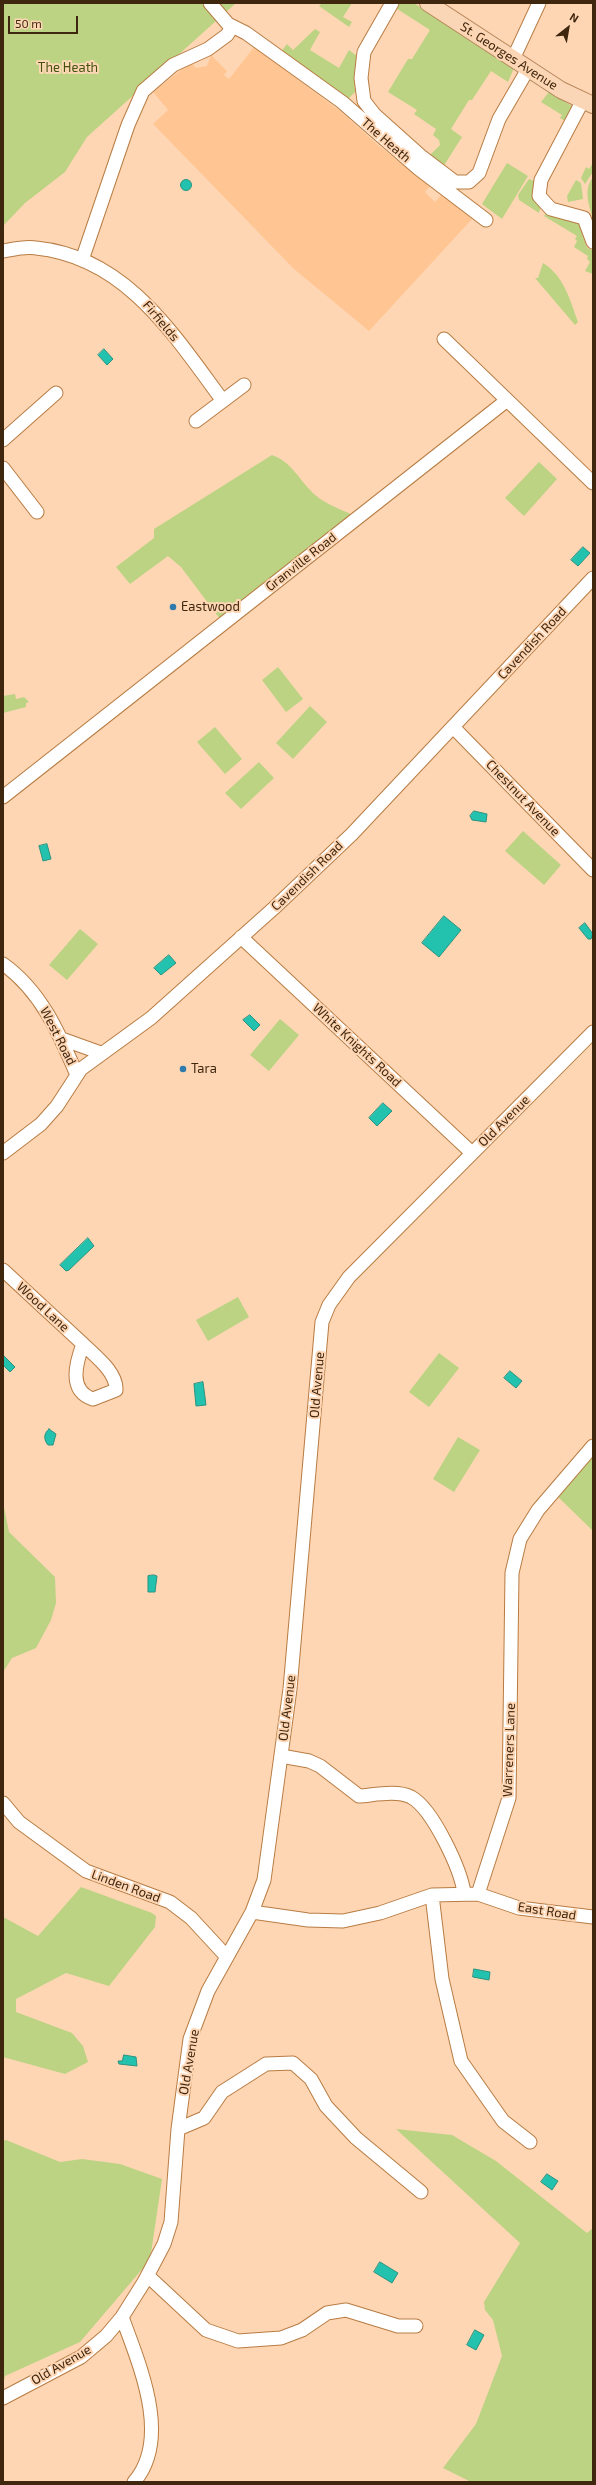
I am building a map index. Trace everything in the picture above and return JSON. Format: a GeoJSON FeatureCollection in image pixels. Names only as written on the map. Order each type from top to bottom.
{"type":"FeatureCollection","features":[{"type":"Feature","properties":{"kind":"main road","name":"St. Georges Avenue"},"geometry":{"type":"LineString","coordinates":[[428,3],[528,69],[588,103]]}},
{"type":"Feature","properties":{"kind":"street","name":"The Heath"},"geometry":{"type":"LineString","coordinates":[[210,3],[232,27],[246,33],[342,102],[419,169],[486,220]]}},
{"type":"Feature","properties":{"kind":"street"},"geometry":{"type":"LineString","coordinates":[[392,3],[364,52],[361,78],[364,101],[374,114],[422,157],[455,182],[469,182],[479,173],[499,119],[528,69]]}},
{"type":"Feature","properties":{"kind":"street"},"geometry":{"type":"LineString","coordinates":[[513,59],[539,3]]}},
{"type":"Feature","properties":{"kind":"street"},"geometry":{"type":"LineString","coordinates":[[82,260],[128,125],[143,91],[173,65],[208,49],[227,35],[232,27]]}},
{"type":"Feature","properties":{"kind":"street"},"geometry":{"type":"LineString","coordinates":[[588,103],[541,180],[539,196],[551,209],[584,218],[593,242]]}},
{"type":"Feature","properties":{"kind":"street","name":"Firfields"},"geometry":{"type":"LineString","coordinates":[[3,250],[35,247],[82,260],[118,279],[158,315],[223,401]]}},
{"type":"Feature","properties":{"kind":"street"},"geometry":{"type":"LineString","coordinates":[[444,339],[506,401],[593,483]]}},
{"type":"Feature","properties":{"kind":"street"},"geometry":{"type":"LineString","coordinates":[[196,421],[244,385]]}},
{"type":"Feature","properties":{"kind":"street"},"geometry":{"type":"LineString","coordinates":[[3,440],[56,392]]}},
{"type":"Feature","properties":{"kind":"street","name":"Granville Road"},"geometry":{"type":"LineString","coordinates":[[3,797],[506,401]]}},
{"type":"Feature","properties":{"kind":"street"},"geometry":{"type":"LineString","coordinates":[[3,468],[37,512]]}},
{"type":"Feature","properties":{"kind":"street","name":"Cavendish Road"},"geometry":{"type":"LineString","coordinates":[[3,1153],[41,1124],[77,1075],[101,1053],[152,1018],[352,834],[593,578]]}},
{"type":"Feature","properties":{"kind":"street","name":"Chestnut Avenue"},"geometry":{"type":"LineString","coordinates":[[453,727],[593,870]]}},
{"type":"Feature","properties":{"kind":"street","name":"White Knights Road"},"geometry":{"type":"LineString","coordinates":[[241,937],[472,1153]]}},
{"type":"Feature","properties":{"kind":"street","name":"West Road"},"geometry":{"type":"LineString","coordinates":[[3,964],[15,973],[52,1018],[77,1075]]}},
{"type":"Feature","properties":{"kind":"street","name":"Old Avenue"},"geometry":{"type":"LineString","coordinates":[[3,2398],[81,2356],[106,2336],[122,2317],[148,2276],[164,2244],[171,2222],[178,2129],[190,2039],[208,1991],[252,1912],[264,1880],[290,1689],[322,1322],[329,1305],[349,1277],[593,1032]]}},
{"type":"Feature","properties":{"kind":"street"},"geometry":{"type":"LineString","coordinates":[[62,1040],[101,1053]]}},
{"type":"Feature","properties":{"kind":"street","name":"Wood Lane"},"geometry":{"type":"LineString","coordinates":[[3,1270],[83,1344]]}},
{"type":"Feature","properties":{"kind":"street","name":"Warreners Lane"},"geometry":{"type":"LineString","coordinates":[[478,1894],[509,1798],[512,1573],[520,1539],[538,1510],[593,1446]]}},
{"type":"Feature","properties":{"kind":"street"},"geometry":{"type":"LineString","coordinates":[[281,1756],[309,1761],[320,1766],[359,1796],[399,1794],[411,1797],[430,1818],[442,1837],[462,1879],[464,1893]]}},
{"type":"Feature","properties":{"kind":"street","name":"Linden Road"},"geometry":{"type":"LineString","coordinates":[[3,1803],[19,1822],[86,1871],[170,1902],[191,1918],[227,1957]]}},
{"type":"Feature","properties":{"kind":"street"},"geometry":{"type":"LineString","coordinates":[[252,1912],[308,1920],[343,1921],[380,1913],[432,1895],[464,1893],[478,1894]]}},
{"type":"Feature","properties":{"kind":"street","name":"East Road"},"geometry":{"type":"LineString","coordinates":[[478,1894],[519,1908],[593,1917]]}},
{"type":"Feature","properties":{"kind":"street"},"geometry":{"type":"LineString","coordinates":[[432,1895],[442,1979],[461,2062],[503,2121],[530,2142]]}},
{"type":"Feature","properties":{"kind":"street"},"geometry":{"type":"LineString","coordinates":[[178,2129],[204,2118],[222,2092],[266,2064],[293,2063],[311,2079],[326,2106],[356,2138],[421,2192]]}},
{"type":"Feature","properties":{"kind":"street"},"geometry":{"type":"LineString","coordinates":[[148,2276],[206,2330],[238,2342],[281,2338],[302,2330],[327,2313],[346,2310],[398,2326],[416,2326]]}},
{"type":"Feature","properties":{"kind":"street"},"geometry":{"type":"LineString","coordinates":[[122,2317],[142,2372],[152,2417],[144,2471],[134,2482]]}},
{"type":"Feature","properties":{"kind":"shaded area"},"geometry":{"type":"Polygon","coordinates":[[[254,47],[340,111],[379,146],[430,186],[425,192],[435,202],[442,194],[473,218],[369,331],[294,269],[153,124],[168,110],[153,92],[191,62],[196,68],[207,66],[211,55],[227,71],[224,75],[229,79],[254,47]]]}},
{"type":"Feature","properties":{"kind":"green space","name":"The Heath"},"geometry":{"type":"Polygon","coordinates":[[[3,3],[236,3],[87,137],[65,172],[25,203],[3,226],[3,3]]]}},
{"type":"Feature","properties":{"kind":"green space"},"geometry":{"type":"Polygon","coordinates":[[[322,3],[352,3],[343,17],[352,22],[349,27],[319,6],[322,3]]]}},
{"type":"Feature","properties":{"kind":"green space"},"geometry":{"type":"Polygon","coordinates":[[[392,3],[414,3],[514,68],[508,82],[491,71],[472,100],[469,100],[451,129],[462,137],[443,167],[429,156],[440,145],[439,140],[433,135],[436,129],[414,114],[417,110],[388,92],[408,59],[412,59],[430,30],[391,5],[392,3]]]}},
{"type":"Feature","properties":{"kind":"green space"},"geometry":{"type":"Polygon","coordinates":[[[315,29],[320,32],[310,50],[339,68],[349,50],[357,56],[354,77],[355,92],[347,100],[280,53],[287,44],[293,50],[315,29]]]}},
{"type":"Feature","properties":{"kind":"green space"},"geometry":{"type":"Polygon","coordinates":[[[549,92],[572,106],[567,122],[560,118],[562,115],[541,102],[549,92]]]}},
{"type":"Feature","properties":{"kind":"green space"},"geometry":{"type":"Polygon","coordinates":[[[507,163],[528,176],[502,219],[482,204],[507,163]]]}},
{"type":"Feature","properties":{"kind":"green space"},"geometry":{"type":"Polygon","coordinates":[[[593,163],[593,172],[585,184],[581,178],[586,167],[589,169],[593,163]]]}},
{"type":"Feature","properties":{"kind":"green space"},"geometry":{"type":"Polygon","coordinates":[[[593,177],[593,219],[588,198],[588,187],[593,177]]]}},
{"type":"Feature","properties":{"kind":"green space"},"geometry":{"type":"Polygon","coordinates":[[[529,179],[537,182],[541,205],[539,213],[519,200],[518,195],[529,179]]]}},
{"type":"Feature","properties":{"kind":"green space"},"geometry":{"type":"Polygon","coordinates":[[[576,180],[581,183],[583,199],[568,202],[567,196],[576,180]]]}},
{"type":"Feature","properties":{"kind":"green space"},"geometry":{"type":"Polygon","coordinates":[[[547,212],[583,225],[585,231],[582,234],[587,248],[593,250],[593,274],[585,271],[590,262],[587,259],[588,256],[574,247],[577,241],[575,239],[577,236],[544,216],[547,212]]]}},
{"type":"Feature","properties":{"kind":"green space"},"geometry":{"type":"Polygon","coordinates":[[[543,263],[556,275],[565,289],[578,322],[575,325],[535,278],[538,278],[543,263]]]}},
{"type":"Feature","properties":{"kind":"green space"},"geometry":{"type":"Polygon","coordinates":[[[272,455],[285,462],[319,498],[330,505],[361,519],[223,623],[181,567],[168,556],[130,584],[116,567],[154,538],[154,529],[272,455]]]}},
{"type":"Feature","properties":{"kind":"green space"},"geometry":{"type":"Polygon","coordinates":[[[539,462],[557,479],[524,516],[505,498],[539,462]]]}},
{"type":"Feature","properties":{"kind":"green space"},"geometry":{"type":"Polygon","coordinates":[[[278,667],[303,699],[286,712],[262,680],[278,667]]]}},
{"type":"Feature","properties":{"kind":"green space"},"geometry":{"type":"Polygon","coordinates":[[[15,694],[16,699],[24,697],[29,702],[26,703],[26,707],[3,713],[3,696],[15,694]]]}},
{"type":"Feature","properties":{"kind":"green space"},"geometry":{"type":"Polygon","coordinates":[[[310,706],[327,722],[293,759],[276,743],[310,706]]]}},
{"type":"Feature","properties":{"kind":"green space"},"geometry":{"type":"Polygon","coordinates":[[[215,727],[242,759],[225,774],[197,742],[215,727]]]}},
{"type":"Feature","properties":{"kind":"green space"},"geometry":{"type":"Polygon","coordinates":[[[259,762],[274,778],[241,809],[225,793],[259,762]]]}},
{"type":"Feature","properties":{"kind":"green space"},"geometry":{"type":"Polygon","coordinates":[[[523,831],[561,865],[544,885],[505,851],[523,831]]]}},
{"type":"Feature","properties":{"kind":"green space"},"geometry":{"type":"Polygon","coordinates":[[[80,929],[98,944],[67,980],[49,965],[80,929]]]}},
{"type":"Feature","properties":{"kind":"green space"},"geometry":{"type":"Polygon","coordinates":[[[280,1019],[299,1035],[269,1071],[250,1055],[280,1019]]]}},
{"type":"Feature","properties":{"kind":"green space"},"geometry":{"type":"Polygon","coordinates":[[[238,1297],[249,1317],[208,1341],[196,1320],[238,1297]]]}},
{"type":"Feature","properties":{"kind":"green space"},"geometry":{"type":"Polygon","coordinates":[[[439,1353],[459,1368],[429,1407],[409,1392],[439,1353]]]}},
{"type":"Feature","properties":{"kind":"green space"},"geometry":{"type":"Polygon","coordinates":[[[458,1437],[480,1450],[454,1492],[433,1479],[458,1437]]]}},
{"type":"Feature","properties":{"kind":"green space"},"geometry":{"type":"Polygon","coordinates":[[[593,1446],[593,1531],[553,1492],[593,1446]]]}},
{"type":"Feature","properties":{"kind":"green space"},"geometry":{"type":"Polygon","coordinates":[[[3,1502],[9,1532],[55,1577],[56,1603],[51,1620],[36,1648],[12,1658],[3,1672],[3,1502]]]}},
{"type":"Feature","properties":{"kind":"green space"},"geometry":{"type":"Polygon","coordinates":[[[81,1887],[152,1913],[156,1916],[155,1927],[109,1986],[66,1973],[16,1999],[16,2012],[72,2033],[83,2046],[88,2062],[65,2074],[3,2057],[3,1917],[38,1936],[81,1887]]]}},
{"type":"Feature","properties":{"kind":"green space"},"geometry":{"type":"Polygon","coordinates":[[[396,2129],[452,2135],[496,2161],[587,2233],[593,2228],[593,2482],[471,2482],[443,2468],[476,2424],[502,2356],[493,2320],[485,2310],[484,2302],[520,2243],[396,2129]]]}},
{"type":"Feature","properties":{"kind":"green space"},"geometry":{"type":"Polygon","coordinates":[[[6,2140],[60,2162],[82,2159],[120,2164],[162,2179],[150,2260],[80,2342],[5,2376],[3,2385],[3,2141],[6,2140]]]}},
{"type":"Feature","properties":{"kind":"water"},"geometry":{"type":"Polygon","coordinates":[[[186,179],[190,181],[192,185],[190,189],[186,191],[182,189],[180,185],[182,181],[186,179]]]}},
{"type":"Feature","properties":{"kind":"water"},"geometry":{"type":"Polygon","coordinates":[[[104,349],[113,359],[107,365],[98,355],[104,349]]]}},
{"type":"Feature","properties":{"kind":"water"},"geometry":{"type":"Polygon","coordinates":[[[583,547],[590,553],[578,566],[571,560],[583,547]]]}},
{"type":"Feature","properties":{"kind":"water"},"geometry":{"type":"Polygon","coordinates":[[[474,811],[487,814],[486,822],[472,820],[470,816],[474,811]]]}},
{"type":"Feature","properties":{"kind":"water"},"geometry":{"type":"Polygon","coordinates":[[[47,844],[51,859],[43,861],[39,846],[47,844]]]}},
{"type":"Feature","properties":{"kind":"water"},"geometry":{"type":"Polygon","coordinates":[[[444,916],[461,930],[439,957],[422,943],[444,916]]]}},
{"type":"Feature","properties":{"kind":"water"},"geometry":{"type":"Polygon","coordinates":[[[585,923],[593,934],[591,939],[588,939],[579,928],[585,923]]]}},
{"type":"Feature","properties":{"kind":"water"},"geometry":{"type":"Polygon","coordinates":[[[169,955],[176,963],[161,975],[154,968],[169,955]]]}},
{"type":"Feature","properties":{"kind":"water"},"geometry":{"type":"Polygon","coordinates":[[[250,1015],[260,1025],[254,1031],[243,1020],[250,1015]]]}},
{"type":"Feature","properties":{"kind":"water"},"geometry":{"type":"Polygon","coordinates":[[[383,1103],[392,1111],[377,1126],[369,1118],[383,1103]]]}},
{"type":"Feature","properties":{"kind":"water"},"geometry":{"type":"Polygon","coordinates":[[[88,1238],[94,1246],[69,1270],[66,1271],[60,1265],[88,1238]]]}},
{"type":"Feature","properties":{"kind":"water"},"geometry":{"type":"Polygon","coordinates":[[[3,1355],[15,1367],[10,1372],[3,1365],[3,1355]]]}},
{"type":"Feature","properties":{"kind":"water"},"geometry":{"type":"Polygon","coordinates":[[[510,1371],[522,1381],[516,1388],[504,1378],[510,1371]]]}},
{"type":"Feature","properties":{"kind":"water"},"geometry":{"type":"Polygon","coordinates":[[[203,1382],[206,1405],[196,1406],[194,1384],[203,1382]]]}},
{"type":"Feature","properties":{"kind":"water"},"geometry":{"type":"Polygon","coordinates":[[[49,1429],[56,1434],[53,1445],[48,1445],[45,1439],[45,1435],[49,1429]]]}},
{"type":"Feature","properties":{"kind":"water"},"geometry":{"type":"Polygon","coordinates":[[[148,1576],[157,1576],[155,1592],[148,1592],[148,1576]]]}},
{"type":"Feature","properties":{"kind":"water"},"geometry":{"type":"Polygon","coordinates":[[[474,1969],[490,1972],[489,1980],[473,1977],[474,1969]]]}},
{"type":"Feature","properties":{"kind":"water"},"geometry":{"type":"Polygon","coordinates":[[[124,2055],[136,2057],[137,2066],[119,2064],[118,2061],[122,2061],[124,2055]]]}},
{"type":"Feature","properties":{"kind":"water"},"geometry":{"type":"Polygon","coordinates":[[[547,2174],[558,2181],[552,2190],[541,2182],[547,2174]]]}},
{"type":"Feature","properties":{"kind":"water"},"geometry":{"type":"Polygon","coordinates":[[[380,2262],[398,2273],[392,2283],[374,2272],[380,2262]]]}},
{"type":"Feature","properties":{"kind":"water"},"geometry":{"type":"Polygon","coordinates":[[[475,2330],[484,2335],[476,2350],[467,2345],[475,2330]]]}},
{"type":"Feature","properties":{"kind":"place","name":"Eastwood"},"geometry":{"type":"Point","coordinates":[173,607]}},
{"type":"Feature","properties":{"kind":"place","name":"Tara"},"geometry":{"type":"Point","coordinates":[183,1069]}}]}
